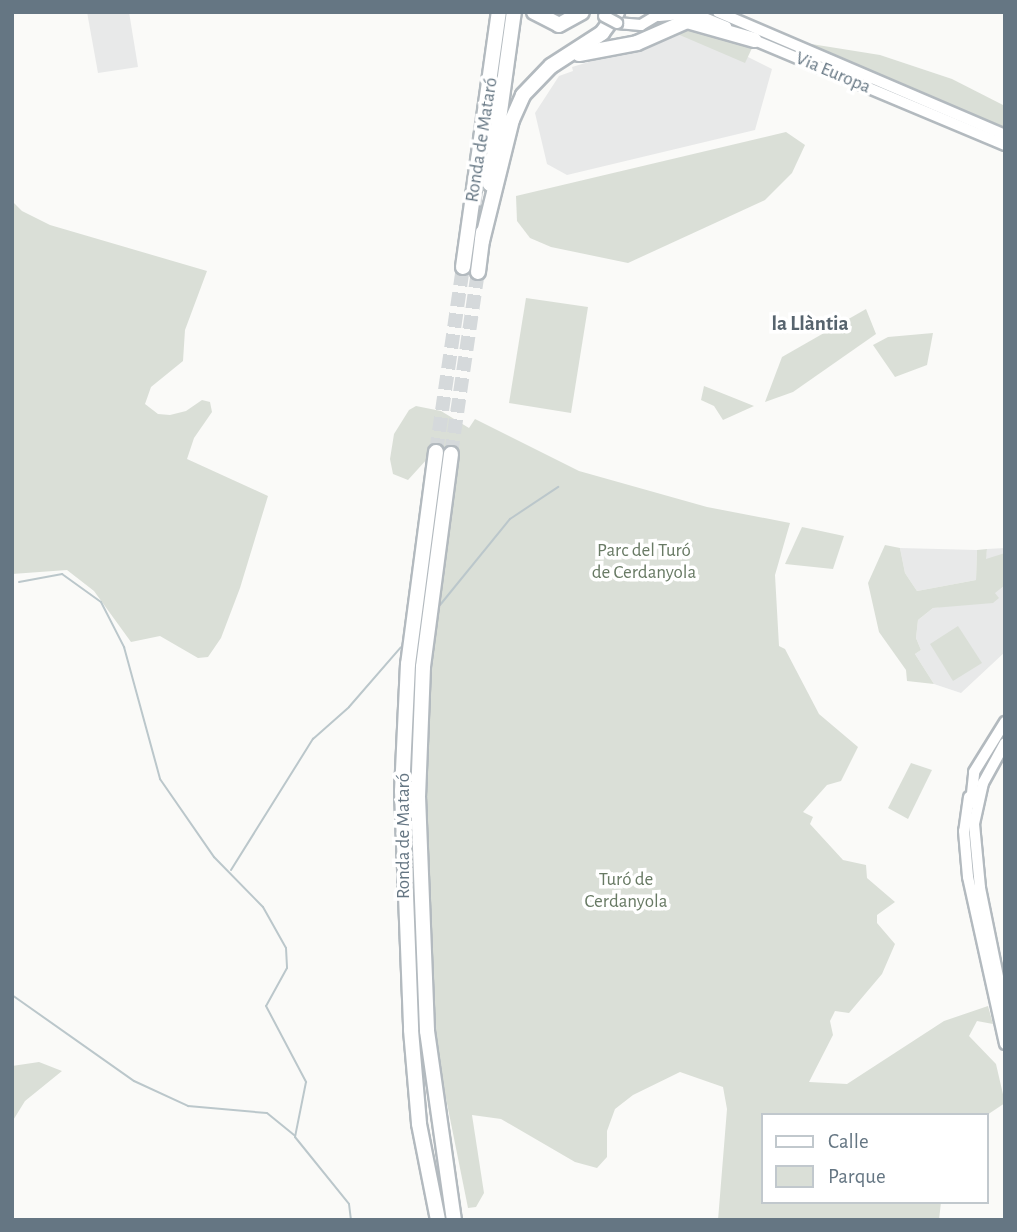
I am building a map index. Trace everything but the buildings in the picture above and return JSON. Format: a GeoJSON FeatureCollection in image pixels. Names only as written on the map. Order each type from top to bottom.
{"type":"FeatureCollection","features":[{"type":"Feature","properties":{"kind":"highway"},"geometry":{"type":"LineString","coordinates":[[471,211],[489,12]]}},
{"type":"Feature","properties":{"kind":"highway","name":"Ronda de Mataró"},"geometry":{"type":"LineString","coordinates":[[463,267],[499,12]]}},
{"type":"Feature","properties":{"kind":"highway","name":"Ronda de Mataró"},"geometry":{"type":"LineString","coordinates":[[482,241],[514,12]]}},
{"type":"Feature","properties":{"kind":"highway"},"geometry":{"type":"LineString","coordinates":[[534,12],[559,25],[582,12]]}},
{"type":"Feature","properties":{"kind":"highway"},"geometry":{"type":"LineString","coordinates":[[541,12],[556,19],[573,12]]}},
{"type":"Feature","properties":{"kind":"highway"},"geometry":{"type":"LineString","coordinates":[[478,272],[482,241],[514,113],[534,81],[561,59],[597,37],[617,12]]}},
{"type":"Feature","properties":{"kind":"highway"},"geometry":{"type":"LineString","coordinates":[[561,59],[638,43],[687,21],[754,40]]}},
{"type":"Feature","properties":{"kind":"highway","name":"Ronda de Mataró"},"geometry":{"type":"LineString","coordinates":[[436,452],[408,664],[402,792],[403,903],[415,1079],[438,1220]]}},
{"type":"Feature","properties":{"kind":"highway","name":"Ronda de Mataró"},"geometry":{"type":"LineString","coordinates":[[451,454],[423,667],[419,891],[426,1031],[454,1220]]}},
{"type":"Feature","properties":{"kind":"highway"},"geometry":{"type":"LineString","coordinates":[[426,1031],[460,1220]]}},
{"type":"Feature","properties":{"kind":"highway"},"geometry":{"type":"LineString","coordinates":[[415,1079],[414,1124],[428,1220]]}},
{"type":"Feature","properties":{"kind":"street","name":"Via Europa"},"geometry":{"type":"LineString","coordinates":[[601,12],[626,26],[661,14],[692,13],[1005,145]]}},
{"type":"Feature","properties":{"kind":"street","name":"Via Europa"},"geometry":{"type":"LineString","coordinates":[[718,12],[1005,135]]}},
{"type":"Feature","properties":{"kind":"street"},"geometry":{"type":"LineString","coordinates":[[1005,722],[974,772],[975,794],[970,842],[977,862],[1005,1044]]}},
{"type":"Feature","properties":{"kind":"street"},"geometry":{"type":"LineString","coordinates":[[1005,743],[975,794],[964,831],[968,877],[1005,1025]]}},
{"type":"Feature","properties":{"kind":"shaded area"},"geometry":{"type":"Polygon","coordinates":[[[87,12],[129,12],[138,67],[98,73],[87,12]]]}},
{"type":"Feature","properties":{"kind":"shaded area"},"geometry":{"type":"Polygon","coordinates":[[[675,12],[717,12],[706,36],[772,69],[755,130],[567,175],[547,164],[535,113],[559,76],[573,71],[572,67],[669,38],[675,12]]]}},
{"type":"Feature","properties":{"kind":"shaded area"},"geometry":{"type":"Polygon","coordinates":[[[900,548],[977,550],[976,580],[917,591],[905,573],[900,548]]]}},
{"type":"Feature","properties":{"kind":"shaded area"},"geometry":{"type":"Polygon","coordinates":[[[1005,548],[1005,652],[961,693],[934,684],[915,654],[921,650],[916,638],[918,620],[933,608],[998,598],[983,575],[987,549],[1005,548]]]}},
{"type":"Feature","properties":{"kind":"green space"},"geometry":{"type":"Polygon","coordinates":[[[677,25],[753,46],[745,63],[668,30],[677,25]]]}},
{"type":"Feature","properties":{"kind":"green space"},"geometry":{"type":"Polygon","coordinates":[[[805,43],[880,55],[952,79],[1005,106],[1005,132],[805,43]]]}},
{"type":"Feature","properties":{"kind":"green space"},"geometry":{"type":"Polygon","coordinates":[[[786,132],[805,145],[792,173],[765,200],[628,263],[551,247],[530,238],[517,221],[516,196],[786,132]]]}},
{"type":"Feature","properties":{"kind":"green space"},"geometry":{"type":"Polygon","coordinates":[[[12,201],[22,211],[50,225],[207,271],[185,330],[183,361],[151,387],[145,404],[158,414],[170,415],[186,411],[202,400],[210,402],[212,412],[194,438],[187,459],[268,496],[240,588],[221,638],[208,657],[198,658],[160,636],[131,642],[94,591],[67,570],[12,574],[12,201]]]}},
{"type":"Feature","properties":{"kind":"green space"},"geometry":{"type":"Polygon","coordinates":[[[526,298],[588,307],[571,413],[509,403],[526,298]]]}},
{"type":"Feature","properties":{"kind":"green space"},"geometry":{"type":"Polygon","coordinates":[[[866,309],[876,334],[793,392],[765,402],[782,357],[866,309]]]}},
{"type":"Feature","properties":{"kind":"green space"},"geometry":{"type":"Polygon","coordinates":[[[933,333],[927,365],[895,377],[873,345],[888,337],[933,333]]]}},
{"type":"Feature","properties":{"kind":"green space"},"geometry":{"type":"Polygon","coordinates":[[[704,386],[754,406],[723,420],[714,406],[701,400],[704,386]]]}},
{"type":"Feature","properties":{"kind":"green space","name":"Turó de Cerdanyola"},"geometry":{"type":"Polygon","coordinates":[[[416,406],[441,411],[469,428],[475,419],[579,471],[707,507],[790,523],[775,575],[779,646],[785,649],[819,714],[858,747],[841,781],[827,785],[803,812],[813,817],[810,824],[843,860],[866,865],[867,878],[895,902],[877,915],[877,923],[895,944],[882,974],[849,1013],[835,1011],[830,1021],[833,1035],[809,1082],[847,1084],[944,1021],[988,1006],[993,1024],[977,1021],[969,1036],[996,1064],[1005,1103],[989,1114],[762,1113],[762,1204],[941,1204],[939,1220],[718,1220],[727,1109],[723,1087],[680,1072],[633,1095],[615,1109],[607,1131],[607,1157],[597,1168],[575,1162],[501,1119],[472,1115],[484,1193],[476,1207],[468,1208],[430,1019],[425,835],[429,673],[457,467],[447,448],[438,447],[408,480],[393,474],[390,459],[394,434],[409,410],[416,406]]]}},
{"type":"Feature","properties":{"kind":"green space"},"geometry":{"type":"Polygon","coordinates":[[[802,527],[844,536],[833,569],[785,564],[802,527]]]}},
{"type":"Feature","properties":{"kind":"green space"},"geometry":{"type":"Polygon","coordinates":[[[885,545],[900,548],[905,573],[917,591],[976,580],[977,550],[987,549],[986,559],[1005,553],[1005,585],[995,593],[999,598],[993,603],[933,608],[918,620],[916,638],[921,650],[915,654],[934,684],[907,681],[906,670],[879,632],[868,583],[885,545]]]}},
{"type":"Feature","properties":{"kind":"green space"},"geometry":{"type":"Polygon","coordinates":[[[958,626],[982,663],[953,681],[930,644],[958,626]]]}},
{"type":"Feature","properties":{"kind":"green space"},"geometry":{"type":"Polygon","coordinates":[[[911,763],[932,770],[908,819],[888,808],[911,763]]]}},
{"type":"Feature","properties":{"kind":"green space"},"geometry":{"type":"Polygon","coordinates":[[[39,1062],[62,1071],[25,1101],[12,1122],[12,1066],[39,1062]]]}},
{"type":"Feature","properties":{"kind":"waterway"},"geometry":{"type":"LineString","coordinates":[[440,605],[510,519],[558,487]]}},
{"type":"Feature","properties":{"kind":"waterway"},"geometry":{"type":"LineString","coordinates":[[19,582],[62,574],[101,602],[124,647],[160,779],[214,857],[263,907],[286,948],[287,968],[266,1006],[306,1082],[295,1137],[349,1204],[351,1220]]}},
{"type":"Feature","properties":{"kind":"waterway"},"geometry":{"type":"LineString","coordinates":[[231,870],[313,739],[349,707],[401,647]]}},
{"type":"Feature","properties":{"kind":"waterway"},"geometry":{"type":"LineString","coordinates":[[12,995],[134,1081],[188,1106],[267,1113],[295,1136]]}},
{"type":"Feature","properties":{"kind":"tunnel"},"geometry":{"type":"LineString","coordinates":[[436,452],[463,267]]}},
{"type":"Feature","properties":{"kind":"tunnel"},"geometry":{"type":"LineString","coordinates":[[451,454],[478,272]]}},
{"type":"Feature","properties":{"kind":"district","name":"la Llàntia"},"geometry":{"type":"Point","coordinates":[810,324]}},
{"type":"Feature","properties":{"kind":"park label","name":"Parc del Turó de Cerdanyola"},"geometry":{"type":"Point","coordinates":[644,562]}}]}
